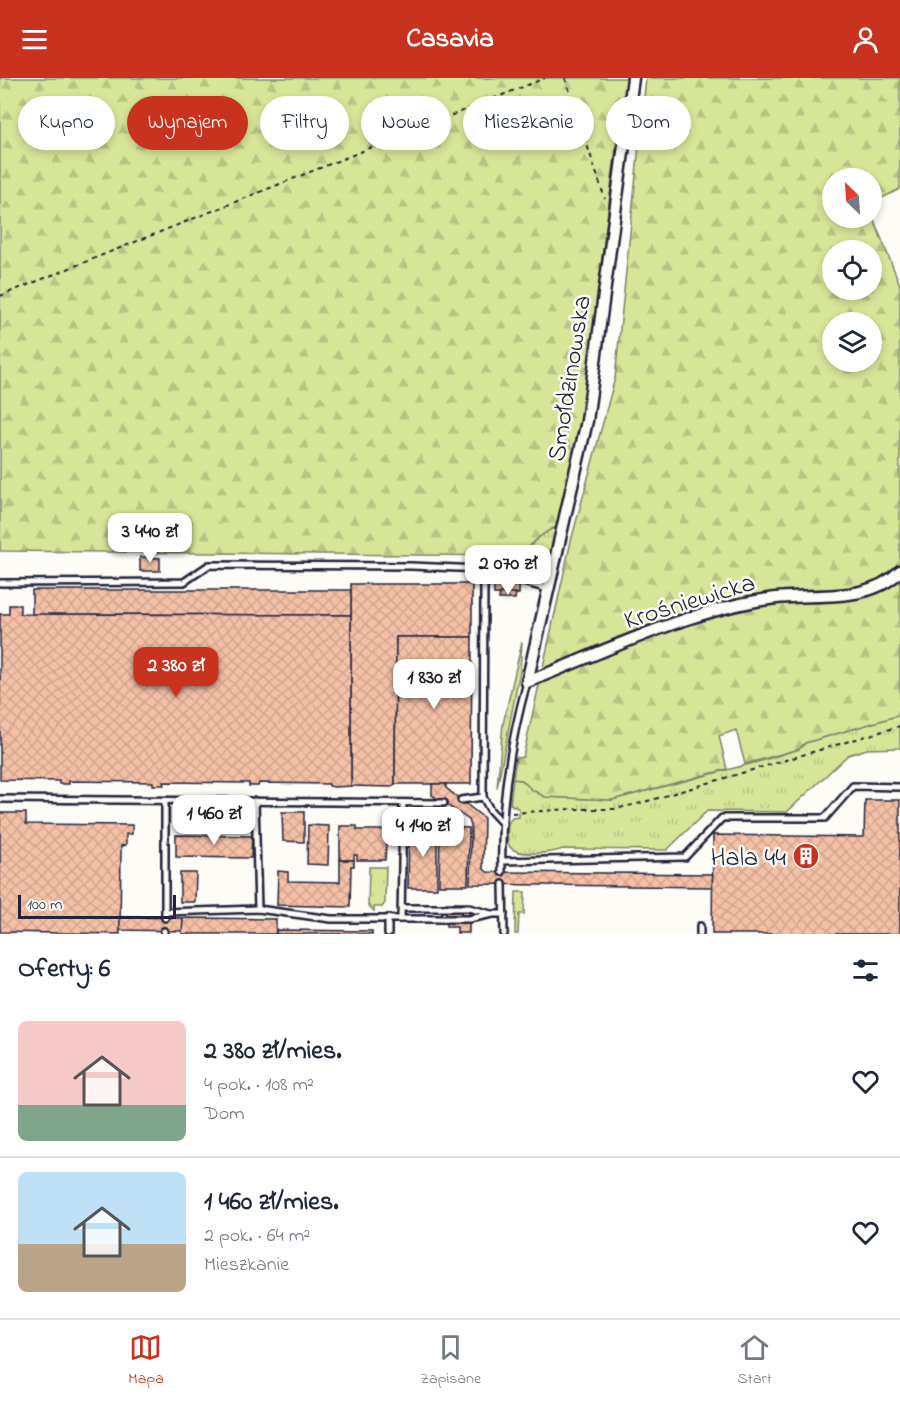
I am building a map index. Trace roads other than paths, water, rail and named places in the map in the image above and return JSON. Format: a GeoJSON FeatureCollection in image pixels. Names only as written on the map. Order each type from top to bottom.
{"type":"FeatureCollection","features":[{"type":"Feature","properties":{"kind":"street","name":"Smołdzinowska"},"geometry":{"type":"LineString","coordinates":[[527,682],[588,411],[633,78]]}},
{"type":"Feature","properties":{"kind":"street","name":"Krośniewicka"},"geometry":{"type":"LineString","coordinates":[[527,682],[710,612],[750,601],[787,596],[860,592],[885,583],[900,571]]}},
{"type":"Feature","properties":{"kind":"lane"},"geometry":{"type":"LineString","coordinates":[[0,583],[184,582],[209,565],[523,569],[551,576]]}},
{"type":"Feature","properties":{"kind":"lane"},"geometry":{"type":"LineString","coordinates":[[481,569],[484,582],[483,797],[490,810],[503,824]]}},
{"type":"Feature","properties":{"kind":"lane"},"geometry":{"type":"LineString","coordinates":[[484,582],[523,582],[548,589]]}},
{"type":"Feature","properties":{"kind":"lane"},"geometry":{"type":"LineString","coordinates":[[502,872],[503,813],[514,738],[527,682]]}},
{"type":"Feature","properties":{"kind":"lane"},"geometry":{"type":"LineString","coordinates":[[502,861],[685,856],[722,818],[825,818],[853,786],[900,787]]}},
{"type":"Feature","properties":{"kind":"lane"},"geometry":{"type":"LineString","coordinates":[[461,800],[483,797]]}},
{"type":"Feature","properties":{"kind":"lane"},"geometry":{"type":"LineString","coordinates":[[0,799],[444,803]]}},
{"type":"Feature","properties":{"kind":"lane"},"geometry":{"type":"LineString","coordinates":[[165,801],[165,915],[258,909],[331,919],[469,920],[493,914]]}},
{"type":"Feature","properties":{"kind":"lane"},"geometry":{"type":"LineString","coordinates":[[255,801],[258,909]]}},
{"type":"Feature","properties":{"kind":"lane"},"geometry":{"type":"LineString","coordinates":[[401,919],[403,803]]}},
{"type":"Feature","properties":{"kind":"lane"},"geometry":{"type":"LineString","coordinates":[[503,884],[504,934]]}},
{"type":"Feature","properties":{"kind":"lane"},"geometry":{"type":"LineString","coordinates":[[402,908],[469,908],[493,914],[504,914]]}},
{"type":"Feature","properties":{"kind":"lane"},"geometry":{"type":"LineString","coordinates":[[388,918],[388,934]]}},
{"type":"Feature","properties":{"kind":"lane"},"geometry":{"type":"LineString","coordinates":[[700,926],[700,934]]}},
{"type":"Feature","properties":{"kind":"place","name":"Hala 44"},"geometry":{"type":"Point","coordinates":[806,856]}}]}
